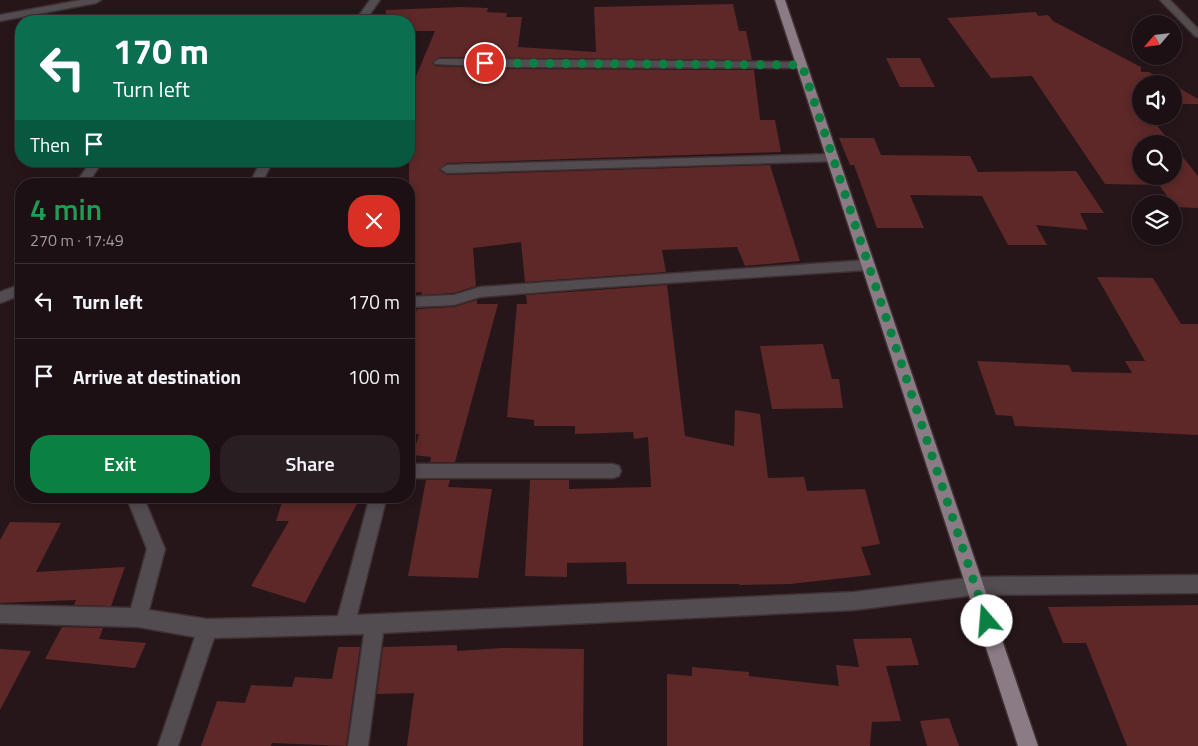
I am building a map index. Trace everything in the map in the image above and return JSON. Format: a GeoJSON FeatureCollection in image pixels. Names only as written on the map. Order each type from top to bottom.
{"type":"FeatureCollection","features":[{"type":"Feature","properties":{"kind":"main road"},"geometry":{"type":"LineString","coordinates":[[780,0],[1028,746]]}},
{"type":"Feature","properties":{"kind":"street"},"geometry":{"type":"LineString","coordinates":[[16,15],[96,0]]}},
{"type":"Feature","properties":{"kind":"street"},"geometry":{"type":"LineString","coordinates":[[364,15],[375,0]]}},
{"type":"Feature","properties":{"kind":"street"},"geometry":{"type":"LineString","coordinates":[[1165,0],[1198,34]]}},
{"type":"Feature","properties":{"kind":"street"},"geometry":{"type":"LineString","coordinates":[[0,18],[15,15]]}},
{"type":"Feature","properties":{"kind":"street"},"geometry":{"type":"LineString","coordinates":[[439,62],[802,65]]}},
{"type":"Feature","properties":{"kind":"street"},"geometry":{"type":"LineString","coordinates":[[447,169],[833,158]]}},
{"type":"Feature","properties":{"kind":"street"},"geometry":{"type":"LineString","coordinates":[[86,177],[93,167]]}},
{"type":"Feature","properties":{"kind":"street"},"geometry":{"type":"LineString","coordinates":[[415,302],[454,300],[480,292],[544,286],[868,265]]}},
{"type":"Feature","properties":{"kind":"street"},"geometry":{"type":"LineString","coordinates":[[0,298],[15,292]]}},
{"type":"Feature","properties":{"kind":"street"},"geometry":{"type":"LineString","coordinates":[[415,472],[614,471]]}},
{"type":"Feature","properties":{"kind":"street"},"geometry":{"type":"LineString","coordinates":[[137,503],[156,549],[138,618]]}},
{"type":"Feature","properties":{"kind":"street"},"geometry":{"type":"LineString","coordinates":[[345,624],[377,503]]}},
{"type":"Feature","properties":{"kind":"street"},"geometry":{"type":"LineString","coordinates":[[0,614],[138,618],[207,629],[376,624],[854,601],[975,586],[1198,584]]}},
{"type":"Feature","properties":{"kind":"street"},"geometry":{"type":"LineString","coordinates":[[358,746],[376,624]]}},
{"type":"Feature","properties":{"kind":"street"},"geometry":{"type":"LineString","coordinates":[[168,746],[207,629]]}},
{"type":"Feature","properties":{"kind":"building"},"geometry":{"type":"Polygon","coordinates":[[[733,4],[739,31],[746,31],[752,60],[439,57],[432,63],[435,66],[500,69],[754,70],[760,120],[775,120],[781,152],[447,163],[439,170],[447,175],[770,165],[800,261],[745,266],[737,247],[662,250],[666,272],[525,282],[521,242],[473,248],[476,286],[454,293],[421,295],[422,292],[415,293],[415,178],[409,178],[409,167],[415,167],[415,79],[435,31],[415,31],[415,15],[386,15],[386,10],[461,7],[488,8],[487,12],[507,13],[506,17],[522,17],[518,47],[596,52],[594,7],[733,4]]]}},
{"type":"Feature","properties":{"kind":"building"},"geometry":{"type":"Polygon","coordinates":[[[1036,12],[1038,16],[1048,15],[1053,21],[1132,62],[1132,65],[1141,67],[1141,72],[1149,72],[1154,75],[1132,75],[1132,125],[1156,125],[1165,135],[1132,135],[1132,184],[1105,184],[1032,76],[991,78],[947,18],[1036,12]]]}},
{"type":"Feature","properties":{"kind":"building"},"geometry":{"type":"Polygon","coordinates":[[[886,58],[920,58],[935,87],[900,87],[886,58]]]}},
{"type":"Feature","properties":{"kind":"building"},"geometry":{"type":"Polygon","coordinates":[[[1182,90],[1198,99],[1198,104],[1182,104],[1182,90]]]}},
{"type":"Feature","properties":{"kind":"building"},"geometry":{"type":"Polygon","coordinates":[[[839,138],[874,138],[881,155],[970,156],[978,172],[1076,171],[1104,213],[1080,213],[1088,230],[1036,225],[1047,245],[1008,245],[982,196],[910,195],[924,228],[877,228],[854,165],[850,165],[839,138]]]}},
{"type":"Feature","properties":{"kind":"building"},"geometry":{"type":"Polygon","coordinates":[[[1182,156],[1198,176],[1198,208],[1182,207],[1182,195],[1166,195],[1159,185],[1182,185],[1182,156]]]}},
{"type":"Feature","properties":{"kind":"building"},"geometry":{"type":"Polygon","coordinates":[[[1097,277],[1153,278],[1181,324],[1198,324],[1198,435],[1015,426],[1012,416],[996,415],[977,361],[1069,365],[1072,372],[1132,373],[1125,361],[1145,361],[1097,277]]]}},
{"type":"Feature","properties":{"kind":"building"},"geometry":{"type":"Polygon","coordinates":[[[667,285],[685,436],[734,446],[735,410],[760,414],[768,478],[804,477],[807,491],[865,489],[880,544],[861,547],[871,575],[790,584],[627,584],[626,562],[567,563],[567,577],[525,576],[530,480],[569,480],[569,489],[651,487],[648,437],[634,439],[633,432],[575,434],[575,426],[534,426],[534,420],[507,417],[517,304],[527,304],[526,295],[667,285]]]}},
{"type":"Feature","properties":{"kind":"building"},"geometry":{"type":"Polygon","coordinates":[[[477,300],[477,304],[498,304],[455,462],[430,462],[431,457],[415,455],[419,434],[415,434],[415,316],[417,309],[454,307],[477,300]]]}},
{"type":"Feature","properties":{"kind":"building"},"geometry":{"type":"Polygon","coordinates":[[[823,344],[832,379],[839,379],[843,408],[772,409],[760,346],[823,344]]]}},
{"type":"Feature","properties":{"kind":"building"},"geometry":{"type":"Polygon","coordinates":[[[426,480],[450,480],[448,487],[492,489],[478,578],[408,576],[426,480]]]}},
{"type":"Feature","properties":{"kind":"building"},"geometry":{"type":"Polygon","coordinates":[[[282,503],[357,503],[305,603],[251,586],[289,521],[276,521],[282,503]]]}},
{"type":"Feature","properties":{"kind":"building"},"geometry":{"type":"Polygon","coordinates":[[[10,522],[61,523],[36,572],[125,567],[111,606],[74,605],[76,600],[0,603],[0,540],[10,522]]]}},
{"type":"Feature","properties":{"kind":"building"},"geometry":{"type":"Polygon","coordinates":[[[1198,605],[1198,746],[1127,746],[1086,643],[1063,643],[1048,607],[1198,605]]]}},
{"type":"Feature","properties":{"kind":"building"},"geometry":{"type":"Polygon","coordinates":[[[62,627],[103,628],[99,639],[146,643],[135,668],[45,659],[62,627]]]}},
{"type":"Feature","properties":{"kind":"building"},"geometry":{"type":"Polygon","coordinates":[[[911,638],[919,665],[886,666],[901,721],[872,722],[870,746],[667,746],[667,674],[692,676],[692,667],[749,672],[749,676],[839,686],[836,665],[859,667],[853,639],[911,638]]]}},
{"type":"Feature","properties":{"kind":"building"},"geometry":{"type":"Polygon","coordinates":[[[457,645],[457,651],[502,648],[584,649],[583,746],[407,746],[414,693],[377,694],[383,647],[457,645]]]}},
{"type":"Feature","properties":{"kind":"building"},"geometry":{"type":"Polygon","coordinates":[[[338,647],[360,647],[346,746],[272,743],[271,746],[201,746],[217,701],[245,703],[251,685],[292,687],[295,677],[332,679],[338,647]]]}},
{"type":"Feature","properties":{"kind":"building"},"geometry":{"type":"Polygon","coordinates":[[[0,649],[31,651],[0,710],[0,649]]]}},
{"type":"Feature","properties":{"kind":"building"},"geometry":{"type":"Polygon","coordinates":[[[949,718],[959,746],[927,746],[920,721],[949,718]]]}},
{"type":"Feature","properties":{"kind":"route"},"geometry":{"type":"LineString","coordinates":[[485,63],[802,65],[987,621]]}}]}
